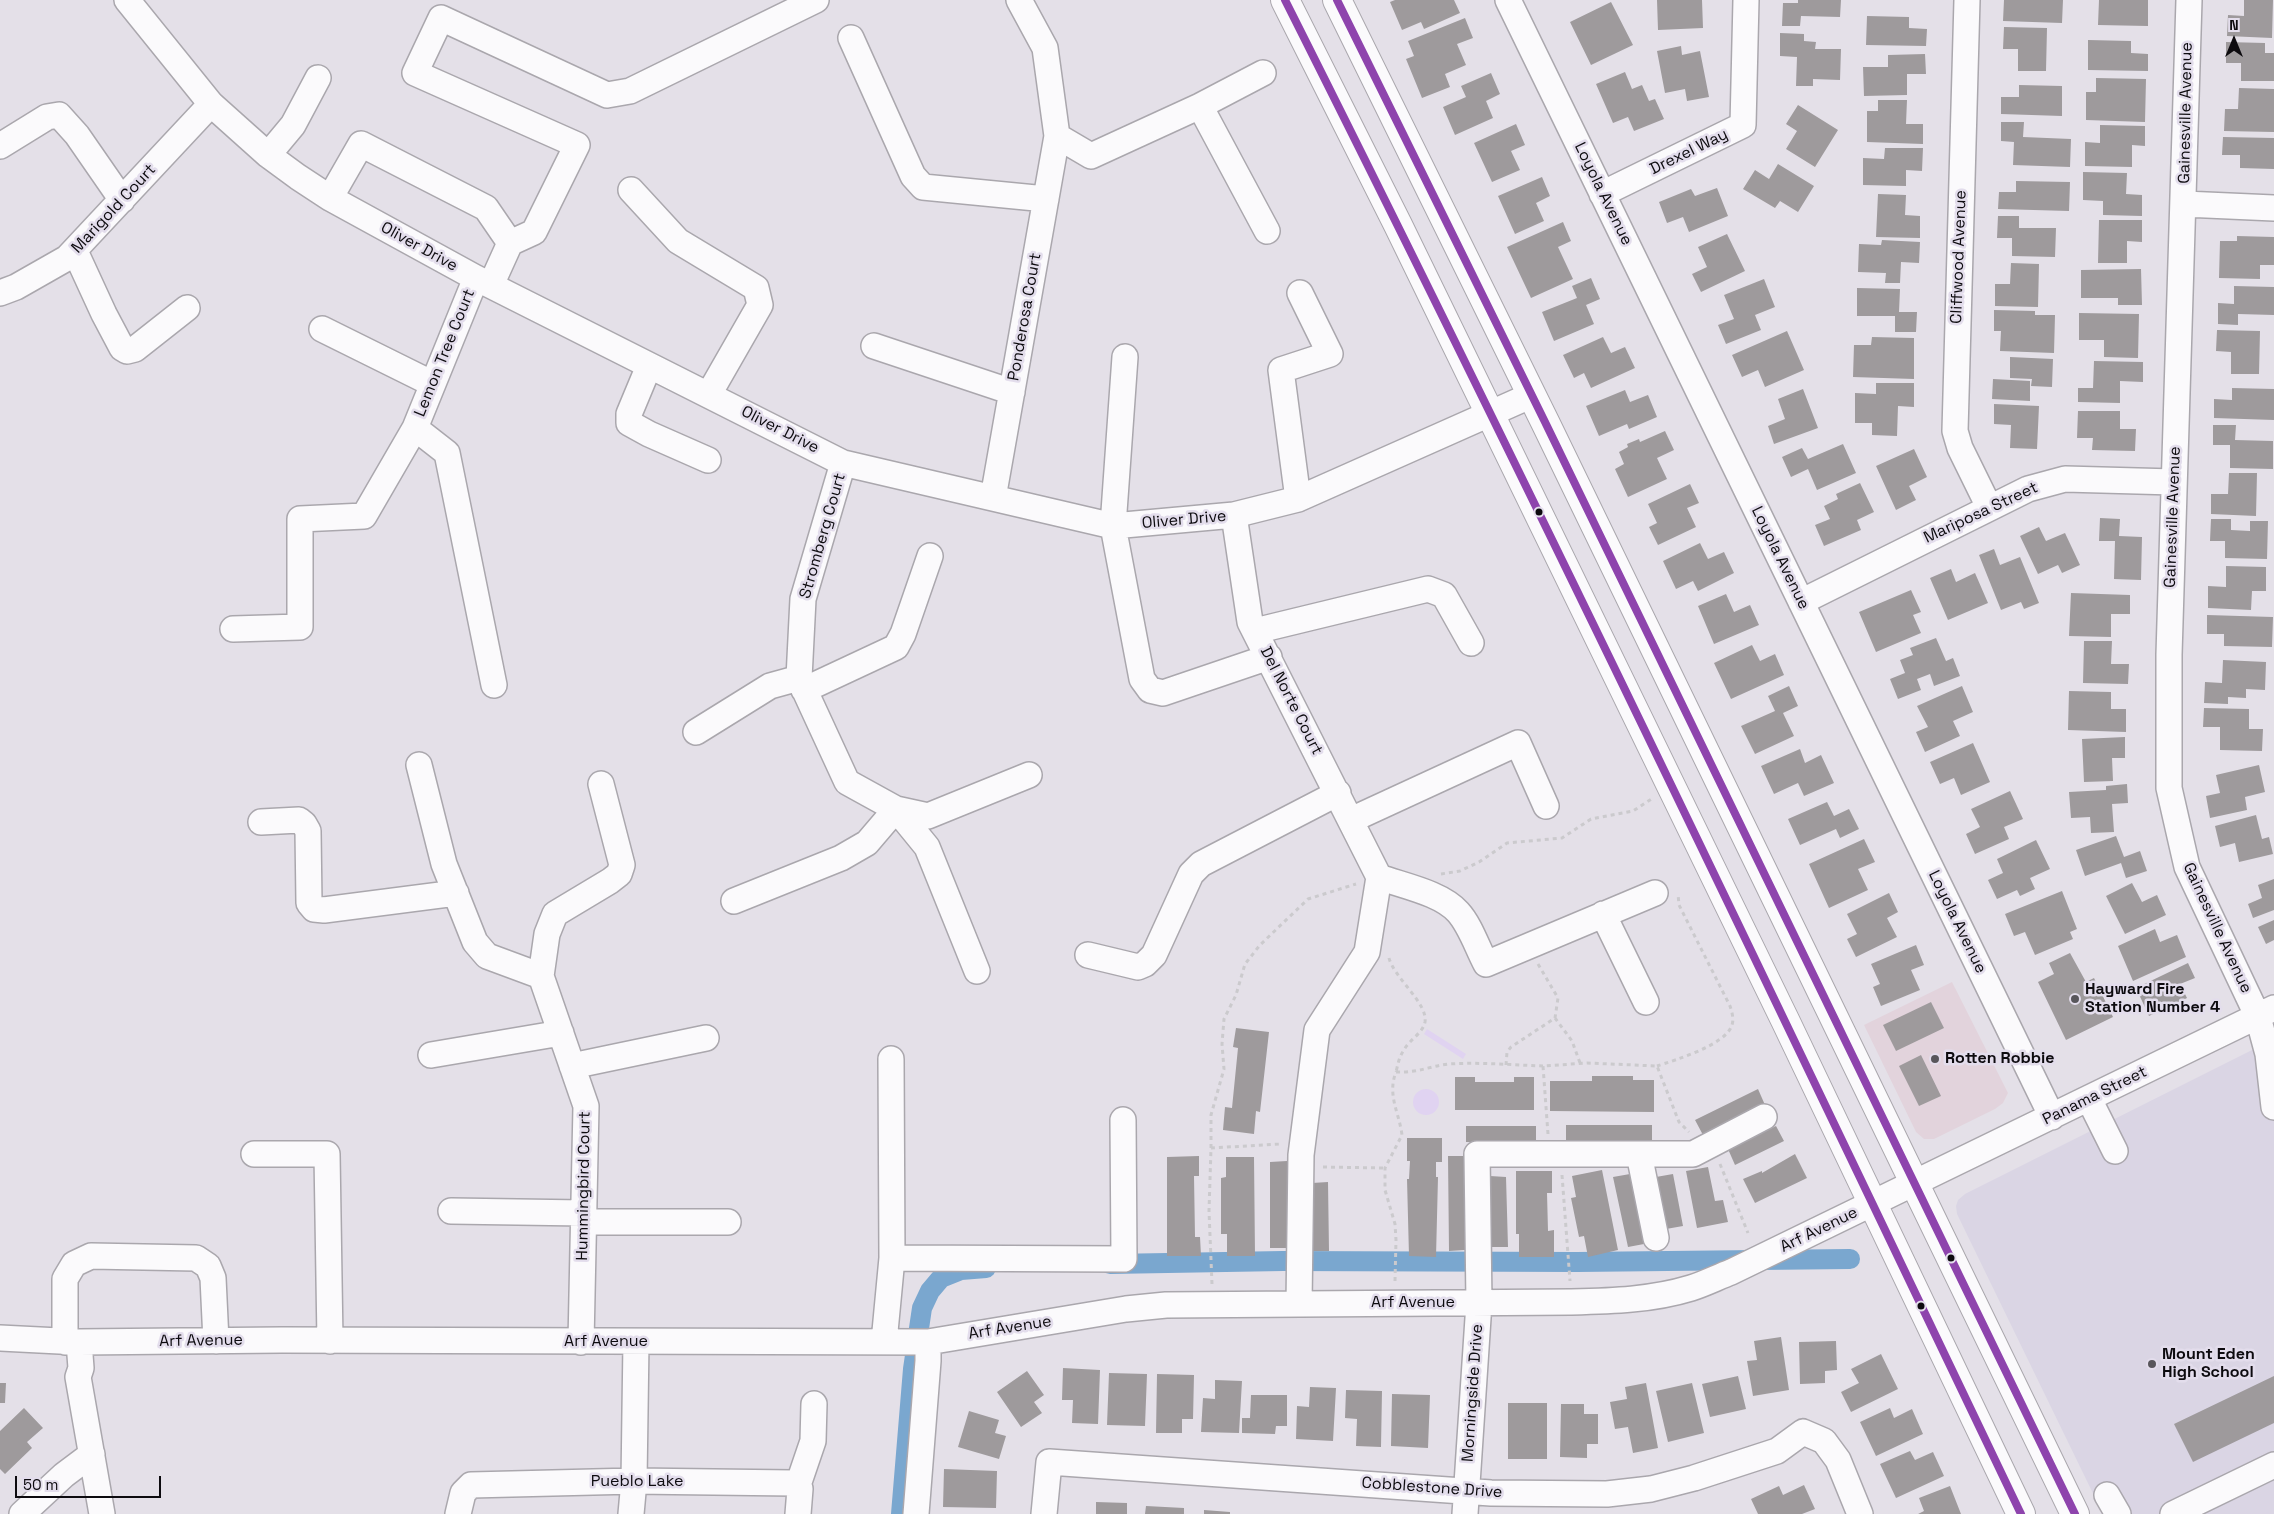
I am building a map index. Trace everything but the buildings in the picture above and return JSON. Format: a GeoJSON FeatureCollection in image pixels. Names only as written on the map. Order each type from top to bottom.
{"type":"FeatureCollection","features":[{"type":"Feature","properties":{"kind":"main road"},"geometry":{"type":"LineString","coordinates":[[1285,0],[1394,216],[1873,1204],[2021,1514]]}},
{"type":"Feature","properties":{"kind":"main road"},"geometry":{"type":"LineString","coordinates":[[1337,0],[1532,395],[2075,1514]]}},
{"type":"Feature","properties":{"kind":"street"},"geometry":{"type":"LineString","coordinates":[[330,198],[361,144],[486,208],[510,243],[534,232],[577,145],[415,73],[441,18],[607,95],[630,91],[816,0]]}},
{"type":"Feature","properties":{"kind":"street","name":"Ponderosa Court"},"geometry":{"type":"LineString","coordinates":[[994,498],[1057,136],[1045,48],[1020,0]]}},
{"type":"Feature","properties":{"kind":"street","name":"Loyola Avenue"},"geometry":{"type":"LineString","coordinates":[[1508,0],[2052,1116]]}},
{"type":"Feature","properties":{"kind":"street","name":"Drexel Way"},"geometry":{"type":"LineString","coordinates":[[1602,194],[1743,125],[1746,0]]}},
{"type":"Feature","properties":{"kind":"street","name":"Cliffwood Avenue"},"geometry":{"type":"LineString","coordinates":[[1967,0],[1955,431],[1960,448],[1989,507]]}},
{"type":"Feature","properties":{"kind":"street","name":"Gainesville Avenue"},"geometry":{"type":"LineString","coordinates":[[2189,0],[2169,655],[2169,788],[2187,867],[2266,1012],[2274,1107]]}},
{"type":"Feature","properties":{"kind":"street","name":"Oliver Drive"},"geometry":{"type":"LineString","coordinates":[[131,1],[211,104],[268,155],[330,198],[483,282],[843,463],[1113,526],[1234,515],[1298,498],[1532,395]]}},
{"type":"Feature","properties":{"kind":"street"},"geometry":{"type":"LineString","coordinates":[[851,38],[913,176],[922,187],[1046,199]]}},
{"type":"Feature","properties":{"kind":"street"},"geometry":{"type":"LineString","coordinates":[[1057,136],[1090,156],[1200,106],[1263,73]]}},
{"type":"Feature","properties":{"kind":"street"},"geometry":{"type":"LineString","coordinates":[[268,155],[293,125],[318,78]]}},
{"type":"Feature","properties":{"kind":"street","name":"Marigold Court"},"geometry":{"type":"LineString","coordinates":[[0,293],[16,287],[67,258],[75,251],[211,104]]}},
{"type":"Feature","properties":{"kind":"street"},"geometry":{"type":"LineString","coordinates":[[1200,106],[1267,231]]}},
{"type":"Feature","properties":{"kind":"street"},"geometry":{"type":"LineString","coordinates":[[0,146],[46,117],[60,115],[122,200]]}},
{"type":"Feature","properties":{"kind":"street"},"geometry":{"type":"LineString","coordinates":[[631,190],[678,241],[756,288],[760,305],[709,394]]}},
{"type":"Feature","properties":{"kind":"street"},"geometry":{"type":"LineString","coordinates":[[2184,204],[2274,208]]}},
{"type":"Feature","properties":{"kind":"street","name":"Lemon Tree Court"},"geometry":{"type":"LineString","coordinates":[[233,629],[300,627],[300,519],[364,516],[415,428],[433,384],[483,282],[510,243]]}},
{"type":"Feature","properties":{"kind":"street"},"geometry":{"type":"LineString","coordinates":[[75,251],[104,314],[122,348],[127,351],[135,349],[187,308]]}},
{"type":"Feature","properties":{"kind":"street"},"geometry":{"type":"LineString","coordinates":[[1298,498],[1281,370],[1330,354],[1300,293]]}},
{"type":"Feature","properties":{"kind":"street"},"geometry":{"type":"LineString","coordinates":[[322,329],[433,384]]}},
{"type":"Feature","properties":{"kind":"street"},"geometry":{"type":"LineString","coordinates":[[874,346],[1012,392]]}},
{"type":"Feature","properties":{"kind":"street"},"geometry":{"type":"LineString","coordinates":[[1125,357],[1113,526],[1142,679],[1150,690],[1163,694],[1268,657]]}},
{"type":"Feature","properties":{"kind":"street"},"geometry":{"type":"LineString","coordinates":[[649,366],[629,414],[629,423],[648,434],[708,460]]}},
{"type":"Feature","properties":{"kind":"street"},"geometry":{"type":"LineString","coordinates":[[415,428],[447,453],[494,685]]}},
{"type":"Feature","properties":{"kind":"street","name":"Stromberg Court"},"geometry":{"type":"LineString","coordinates":[[843,463],[803,599],[801,684],[848,782],[896,809]]}},
{"type":"Feature","properties":{"kind":"street","name":"Mariposa Street"},"geometry":{"type":"LineString","coordinates":[[1801,602],[2028,489],[2065,479],[2174,482]]}},
{"type":"Feature","properties":{"kind":"street","name":"Del Norte Court"},"geometry":{"type":"LineString","coordinates":[[1234,515],[1250,622],[1380,877]]}},
{"type":"Feature","properties":{"kind":"street"},"geometry":{"type":"LineString","coordinates":[[696,732],[770,686],[801,684],[896,647],[903,634],[930,556]]}},
{"type":"Feature","properties":{"kind":"street"},"geometry":{"type":"LineString","coordinates":[[1255,630],[1428,589],[1444,595],[1471,642]]}},
{"type":"Feature","properties":{"kind":"street"},"geometry":{"type":"LineString","coordinates":[[1351,820],[1518,743],[1546,806]]}},
{"type":"Feature","properties":{"kind":"street"},"geometry":{"type":"LineString","coordinates":[[419,764],[444,864],[475,942],[487,956],[541,976],[547,934],[555,914],[614,878],[619,874],[622,865],[601,784]]}},
{"type":"Feature","properties":{"kind":"street"},"geometry":{"type":"LineString","coordinates":[[896,809],[928,816],[1029,775]]}},
{"type":"Feature","properties":{"kind":"street"},"geometry":{"type":"LineString","coordinates":[[1088,955],[1138,967],[1145,964],[1154,955],[1191,874],[1201,864],[1338,793]]}},
{"type":"Feature","properties":{"kind":"street"},"geometry":{"type":"LineString","coordinates":[[734,901],[841,858],[867,843],[896,809]]}},
{"type":"Feature","properties":{"kind":"street"},"geometry":{"type":"LineString","coordinates":[[896,809],[927,847],[977,970]]}},
{"type":"Feature","properties":{"kind":"street"},"geometry":{"type":"LineString","coordinates":[[261,822],[299,820],[304,824],[308,831],[309,903],[314,909],[324,910],[456,893]]}},
{"type":"Feature","properties":{"kind":"street"},"geometry":{"type":"LineString","coordinates":[[1299,1304],[1301,1158],[1317,1030],[1367,952],[1380,877],[1438,896],[1459,912],[1486,964],[1655,893]]}},
{"type":"Feature","properties":{"kind":"street"},"geometry":{"type":"LineString","coordinates":[[1604,914],[1646,1002]]}},
{"type":"Feature","properties":{"kind":"street","name":"Hummingbird Court"},"geometry":{"type":"LineString","coordinates":[[541,976],[586,1106],[581,1342]]}},
{"type":"Feature","properties":{"kind":"street","name":"Panama Street"},"geometry":{"type":"LineString","coordinates":[[1915,1183],[2266,1012]]}},
{"type":"Feature","properties":{"kind":"street"},"geometry":{"type":"LineString","coordinates":[[431,1055],[560,1033]]}},
{"type":"Feature","properties":{"kind":"street"},"geometry":{"type":"LineString","coordinates":[[572,1066],[706,1038]]}},
{"type":"Feature","properties":{"kind":"street"},"geometry":{"type":"LineString","coordinates":[[884,1342],[892,1258],[890,1059]]}},
{"type":"Feature","properties":{"kind":"street"},"geometry":{"type":"LineString","coordinates":[[2089,1099],[2115,1151]]}},
{"type":"Feature","properties":{"kind":"street"},"geometry":{"type":"LineString","coordinates":[[1555,1154],[1693,1154],[1764,1117]]}},
{"type":"Feature","properties":{"kind":"street"},"geometry":{"type":"LineString","coordinates":[[892,1258],[1124,1259],[1123,1120]]}},
{"type":"Feature","properties":{"kind":"street"},"geometry":{"type":"LineString","coordinates":[[254,1154],[327,1154],[330,1341]]}},
{"type":"Feature","properties":{"kind":"street","name":"Morningside Drive"},"geometry":{"type":"LineString","coordinates":[[1466,1502],[1479,1303],[1477,1154],[1555,1154]]}},
{"type":"Feature","properties":{"kind":"street"},"geometry":{"type":"LineString","coordinates":[[1639,1154],[1656,1238]]}},
{"type":"Feature","properties":{"kind":"street","name":"Arf Avenue"},"geometry":{"type":"LineString","coordinates":[[0,1338],[72,1342],[928,1342],[1126,1309],[1211,1304],[1611,1301],[1651,1297],[1691,1288],[1731,1272],[1915,1183]]}},
{"type":"Feature","properties":{"kind":"street"},"geometry":{"type":"LineString","coordinates":[[451,1211],[584,1218],[728,1222]]}},
{"type":"Feature","properties":{"kind":"street"},"geometry":{"type":"LineString","coordinates":[[102,1514],[78,1377],[81,1368],[72,1342],[65,1279],[74,1264],[92,1256],[196,1258],[208,1266],[213,1278],[216,1341]]}},
{"type":"Feature","properties":{"kind":"street"},"geometry":{"type":"LineString","coordinates":[[630,1514],[634,1481],[636,1342]]}},
{"type":"Feature","properties":{"kind":"street"},"geometry":{"type":"LineString","coordinates":[[916,1514],[928,1342]]}},
{"type":"Feature","properties":{"kind":"street"},"geometry":{"type":"LineString","coordinates":[[798,1514],[799,1487],[813,1441],[814,1404]]}},
{"type":"Feature","properties":{"kind":"street","name":"Cobblestone Drive"},"geometry":{"type":"LineString","coordinates":[[1044,1514],[1049,1462],[1466,1502],[1491,1494],[1606,1494],[1651,1489],[1694,1478],[1777,1451],[1803,1432],[1824,1441],[1838,1460],[1860,1514]]}},
{"type":"Feature","properties":{"kind":"street"},"geometry":{"type":"LineString","coordinates":[[22,1514],[64,1475],[92,1454]]}},
{"type":"Feature","properties":{"kind":"street"},"geometry":{"type":"LineString","coordinates":[[2173,1514],[2274,1465]]}},
{"type":"Feature","properties":{"kind":"street","name":"Pueblo Lake"},"geometry":{"type":"LineString","coordinates":[[458,1514],[463,1493],[471,1485],[634,1481],[799,1487]]}},
{"type":"Feature","properties":{"kind":"path"},"geometry":{"type":"LineString","coordinates":[[1438,874],[1460,871],[1479,862],[1507,843],[1562,838],[1591,819],[1633,811],[1649,799],[1672,789]]}},
{"type":"Feature","properties":{"kind":"path"},"geometry":{"type":"LineString","coordinates":[[1211,1304],[1209,1211],[1211,1115],[1224,1069],[1222,1044],[1224,1018],[1236,995],[1243,968],[1250,955],[1288,915],[1308,898],[1380,877]]}},
{"type":"Feature","properties":{"kind":"path"},"geometry":{"type":"LineString","coordinates":[[1396,1072],[1420,1072],[1446,1065],[1542,1066],[1580,1063],[1657,1066],[1708,1046],[1725,1036],[1733,1021],[1730,1006],[1678,905],[1678,894],[1672,884],[1655,893]]}},
{"type":"Feature","properties":{"kind":"path"},"geometry":{"type":"LineString","coordinates":[[1529,946],[1558,998],[1555,1018],[1572,1041],[1580,1063]]}},
{"type":"Feature","properties":{"kind":"path"},"geometry":{"type":"LineString","coordinates":[[1388,950],[1394,972],[1416,998],[1425,1016],[1423,1027],[1404,1049],[1392,1090],[1402,1135],[1385,1168],[1385,1190],[1395,1224],[1394,1304]]}},
{"type":"Feature","properties":{"kind":"path"},"geometry":{"type":"LineString","coordinates":[[1506,1065],[1508,1052],[1511,1047],[1555,1018]]}},
{"type":"Feature","properties":{"kind":"path"},"geometry":{"type":"LineString","coordinates":[[1542,1066],[1555,1154],[1571,1302]]}},
{"type":"Feature","properties":{"kind":"path"},"geometry":{"type":"LineString","coordinates":[[1657,1066],[1679,1122],[1705,1148],[1730,1186],[1748,1233]]}},
{"type":"Feature","properties":{"kind":"path"},"geometry":{"type":"LineString","coordinates":[[1211,1148],[1249,1147],[1270,1144],[1301,1158],[1385,1168]]}},
{"type":"Feature","properties":{"kind":"shaded area","name":"Rotten Robbie"},"geometry":{"type":"Polygon","coordinates":[[[1952,982],[2008,1093],[2003,1103],[1995,1109],[1934,1139],[1924,1139],[1916,1132],[1864,1025],[1952,982]]]}},
{"type":"Feature","properties":{"kind":"shaded area"},"geometry":{"type":"Polygon","coordinates":[[[1427,1029],[1466,1054],[1463,1059],[1424,1034],[1427,1029]]]}},
{"type":"Feature","properties":{"kind":"shaded area","name":"Mount Eden High School"},"geometry":{"type":"Polygon","coordinates":[[[2274,1039],[2274,1514],[2103,1514],[1957,1214],[1956,1206],[1958,1200],[1965,1194],[2274,1039]]]}},
{"type":"Feature","properties":{"kind":"shaded area"},"geometry":{"type":"Polygon","coordinates":[[[1426,1089],[1435,1093],[1439,1102],[1435,1111],[1426,1115],[1417,1111],[1413,1102],[1417,1093],[1426,1089]]]}},
{"type":"Feature","properties":{"kind":"waterway"},"geometry":{"type":"LineString","coordinates":[[1110,1264],[1283,1261],[1577,1262],[1850,1259]]}},
{"type":"Feature","properties":{"kind":"waterway"},"geometry":{"type":"LineString","coordinates":[[901,1514],[913,1369],[922,1308],[930,1291],[941,1278],[961,1270],[986,1268]]}},
{"type":"Feature","properties":{"kind":"transit line"},"geometry":{"type":"LineString","coordinates":[[1285,0],[1565,566],[2021,1514]]}},
{"type":"Feature","properties":{"kind":"transit line"},"geometry":{"type":"LineString","coordinates":[[1337,0],[1545,422],[2075,1514]]}},
{"type":"Feature","properties":{"kind":"place","name":"Hayward Fire Station Number 4"},"geometry":{"type":"Point","coordinates":[2075,999]}},
{"type":"Feature","properties":{"kind":"place","name":"Rotten Robbie"},"geometry":{"type":"Point","coordinates":[1935,1059]}},
{"type":"Feature","properties":{"kind":"place","name":"Mount Eden High School"},"geometry":{"type":"Point","coordinates":[2152,1364]}}]}
